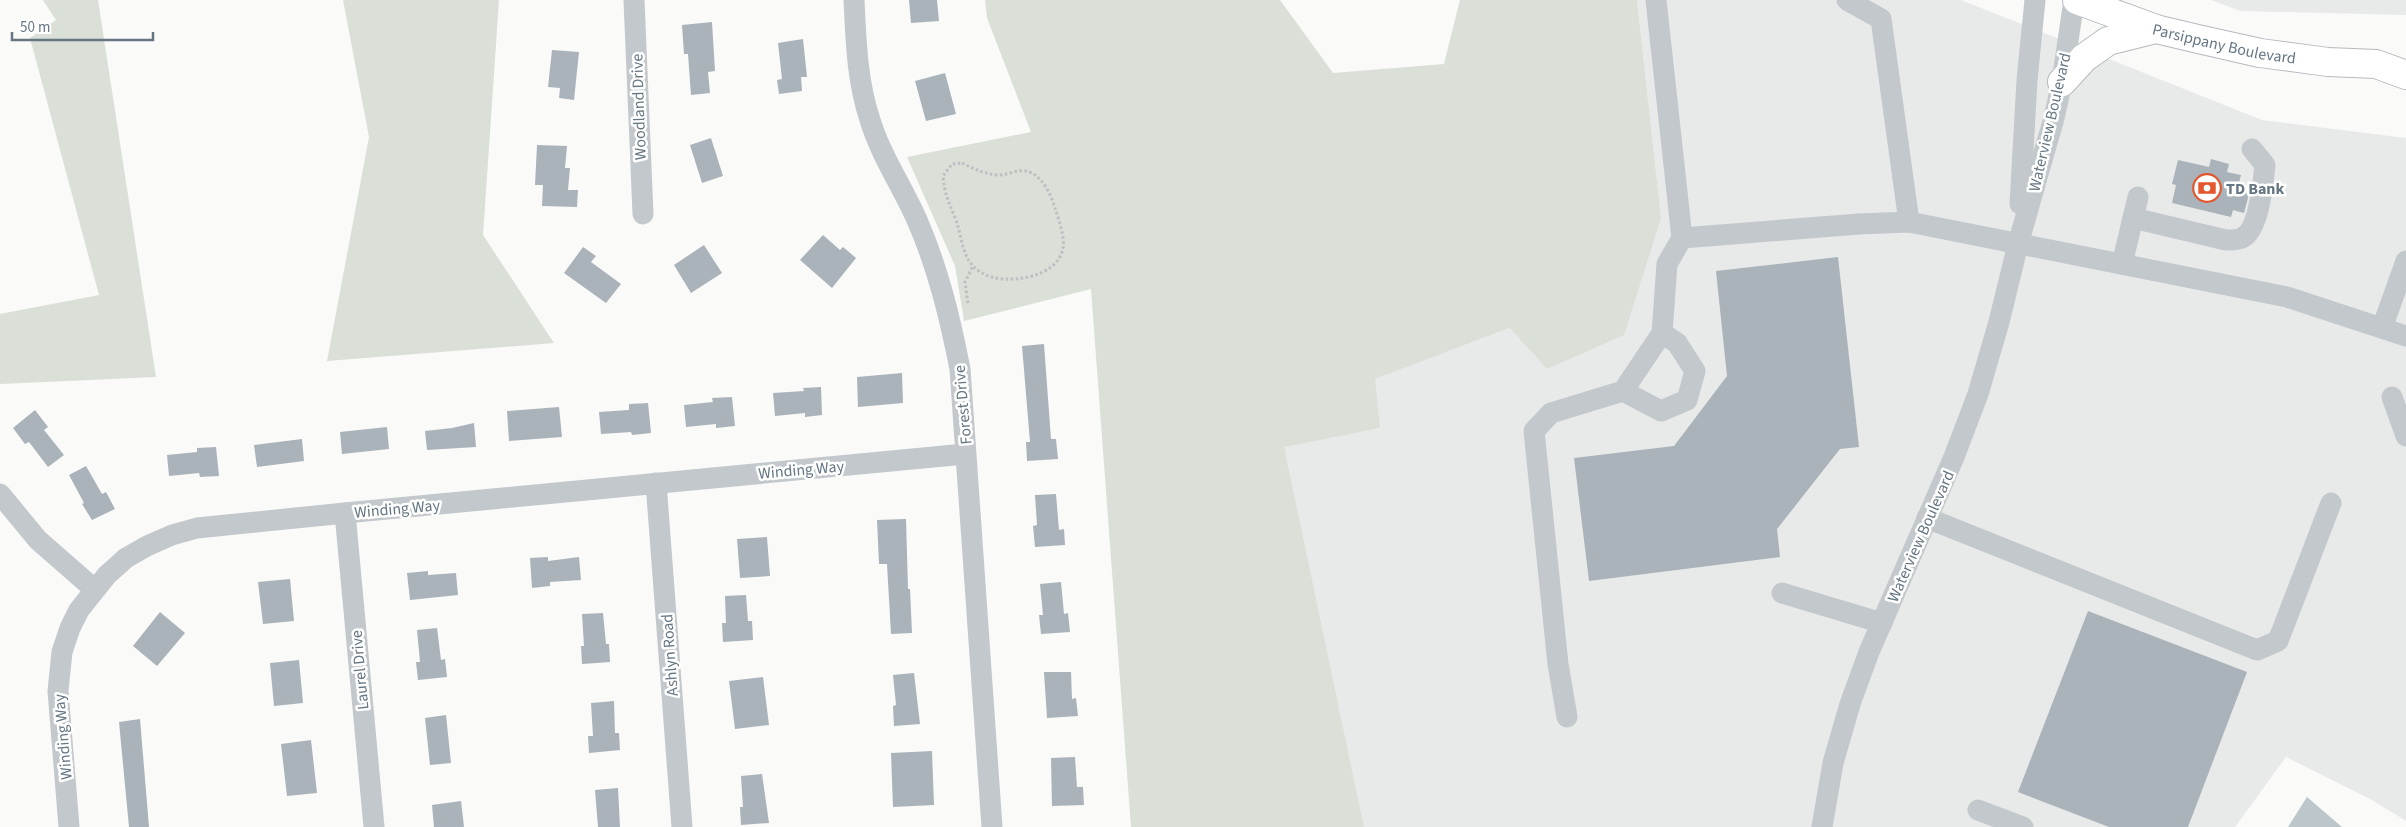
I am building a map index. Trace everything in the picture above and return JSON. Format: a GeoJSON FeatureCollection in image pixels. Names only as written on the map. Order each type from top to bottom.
{"type":"FeatureCollection","features":[{"type":"Feature","properties":{"kind":"main road","name":"Parsippany Boulevard"},"geometry":{"type":"LineString","coordinates":[[2076,0],[2156,29],[2260,53],[2328,62],[2376,64],[2406,75]]}},
{"type":"Feature","properties":{"kind":"main road"},"geometry":{"type":"LineString","coordinates":[[2062,82],[2084,58],[2108,41],[2156,29]]}},
{"type":"Feature","properties":{"kind":"main road","name":"Parsippany Boulevard"},"geometry":{"type":"LineString","coordinates":[[2376,64],[2406,53]]}},
{"type":"Feature","properties":{"kind":"street","name":"Woodland Drive"},"geometry":{"type":"LineString","coordinates":[[634,0],[643,214]]}},
{"type":"Feature","properties":{"kind":"street","name":"Forest Drive"},"geometry":{"type":"LineString","coordinates":[[854,0],[860,82],[870,120],[884,156],[917,220],[935,266],[950,319],[960,369],[992,827]]}},
{"type":"Feature","properties":{"kind":"street"},"geometry":{"type":"LineString","coordinates":[[1567,717],[1558,664],[1534,431],[1551,413],[1623,391],[1662,332],[1667,264],[1682,238],[1656,0]]}},
{"type":"Feature","properties":{"kind":"street"},"geometry":{"type":"LineString","coordinates":[[1847,0],[1881,19],[1909,222]]}},
{"type":"Feature","properties":{"kind":"street","name":"Waterview Boulevard"},"geometry":{"type":"LineString","coordinates":[[2018,244],[2027,80],[2035,0]]}},
{"type":"Feature","properties":{"kind":"street","name":"Waterview Boulevard"},"geometry":{"type":"LineString","coordinates":[[1822,827],[1833,763],[1850,704],[1882,623],[1954,457],[1978,394],[1999,322],[2062,82],[2076,0]]}},
{"type":"Feature","properties":{"kind":"street"},"geometry":{"type":"LineString","coordinates":[[2133,218],[2226,240],[2242,239],[2253,228],[2263,184],[2265,165],[2252,149]]}},
{"type":"Feature","properties":{"kind":"street"},"geometry":{"type":"LineString","coordinates":[[2122,264],[2138,197]]}},
{"type":"Feature","properties":{"kind":"street"},"geometry":{"type":"LineString","coordinates":[[1682,238],[1859,224],[1909,222],[2287,297],[2406,336]]}},
{"type":"Feature","properties":{"kind":"street"},"geometry":{"type":"LineString","coordinates":[[2382,328],[2406,261]]}},
{"type":"Feature","properties":{"kind":"street"},"geometry":{"type":"LineString","coordinates":[[1623,391],[1661,411],[1687,400],[1695,371],[1677,343],[1662,332]]}},
{"type":"Feature","properties":{"kind":"street"},"geometry":{"type":"LineString","coordinates":[[2392,397],[2406,436]]}},
{"type":"Feature","properties":{"kind":"street","name":"Winding Way"},"geometry":{"type":"LineString","coordinates":[[69,827],[58,678],[62,652],[70,628],[79,610],[94,589],[126,558],[172,535],[197,528],[965,454]]}},
{"type":"Feature","properties":{"kind":"street","name":"Ashlyn Road"},"geometry":{"type":"LineString","coordinates":[[656,483],[682,827]]}},
{"type":"Feature","properties":{"kind":"street"},"geometry":{"type":"LineString","coordinates":[[0,494],[38,540],[94,589]]}},
{"type":"Feature","properties":{"kind":"street"},"geometry":{"type":"LineString","coordinates":[[1927,518],[2257,650],[2278,641],[2331,503]]}},
{"type":"Feature","properties":{"kind":"street","name":"Laurel Drive"},"geometry":{"type":"LineString","coordinates":[[345,513],[374,827]]}},
{"type":"Feature","properties":{"kind":"street"},"geometry":{"type":"LineString","coordinates":[[1782,593],[1882,623]]}},
{"type":"Feature","properties":{"kind":"street"},"geometry":{"type":"LineString","coordinates":[[1978,810],[2023,827]]}},
{"type":"Feature","properties":{"kind":"path"},"geometry":{"type":"LineString","coordinates":[[952,164],[962,164],[983,173],[1000,175],[1019,170],[1032,173],[1044,184],[1053,200],[1063,249],[1058,259],[1045,271],[1036,276],[1022,278],[993,277],[973,266],[963,251],[956,222],[944,190],[943,176],[947,169],[952,164]]}},
{"type":"Feature","properties":{"kind":"path"},"geometry":{"type":"LineString","coordinates":[[968,309],[965,282],[973,266]]}},
{"type":"Feature","properties":{"kind":"shaded area"},"geometry":{"type":"Polygon","coordinates":[[[43,0],[98,0],[156,377],[0,384],[0,314],[99,295],[30,38],[56,20],[43,0]]]}},
{"type":"Feature","properties":{"kind":"shaded area"},"geometry":{"type":"Polygon","coordinates":[[[343,0],[499,0],[483,235],[554,343],[327,361],[369,137],[343,0]]]}},
{"type":"Feature","properties":{"kind":"shaded area"},"geometry":{"type":"Polygon","coordinates":[[[985,0],[1280,0],[1333,73],[1444,64],[1460,0],[1637,0],[1661,218],[1624,335],[1547,369],[1510,328],[1375,379],[1380,428],[1284,447],[1364,827],[1131,827],[1091,289],[964,321],[955,266],[907,157],[1031,132],[987,18],[985,0]]]}},
{"type":"Feature","properties":{"kind":"shaded area"},"geometry":{"type":"Polygon","coordinates":[[[1637,0],[1961,0],[2262,120],[2406,138],[2406,821],[2370,799],[2286,757],[2235,827],[1364,827],[1283,446],[1380,428],[1374,379],[1511,328],[1548,369],[1661,218],[1637,0]]]}},
{"type":"Feature","properties":{"kind":"shaded area"},"geometry":{"type":"Polygon","coordinates":[[[2211,0],[2406,0],[2406,15],[2240,11],[2211,0]]]}},
{"type":"Feature","properties":{"kind":"shaded area"},"geometry":{"type":"Polygon","coordinates":[[[2307,797],[2342,827],[2288,827],[2307,797]]]}},
{"type":"Feature","properties":{"kind":"building"},"geometry":{"type":"Polygon","coordinates":[[[909,0],[937,0],[939,21],[911,23],[909,0]]]}},
{"type":"Feature","properties":{"kind":"building"},"geometry":{"type":"Polygon","coordinates":[[[712,22],[715,71],[708,72],[710,93],[691,95],[688,54],[684,54],[682,25],[712,22]]]}},
{"type":"Feature","properties":{"kind":"building"},"geometry":{"type":"Polygon","coordinates":[[[803,39],[807,77],[801,77],[802,91],[779,94],[777,80],[782,79],[778,43],[803,39]]]}},
{"type":"Feature","properties":{"kind":"building"},"geometry":{"type":"Polygon","coordinates":[[[552,50],[579,52],[574,100],[559,98],[560,88],[548,87],[552,50]]]}},
{"type":"Feature","properties":{"kind":"building"},"geometry":{"type":"Polygon","coordinates":[[[945,73],[956,114],[926,121],[915,81],[945,73]]]}},
{"type":"Feature","properties":{"kind":"building"},"geometry":{"type":"Polygon","coordinates":[[[711,138],[723,176],[702,183],[690,145],[711,138]]]}},
{"type":"Feature","properties":{"kind":"building"},"geometry":{"type":"Polygon","coordinates":[[[537,145],[567,146],[565,168],[570,168],[568,190],[578,190],[577,207],[542,206],[543,185],[535,185],[537,145]]]}},
{"type":"Feature","properties":{"kind":"building","name":"TD Bank"},"geometry":{"type":"Polygon","coordinates":[[[2211,159],[2229,164],[2227,172],[2241,175],[2237,191],[2249,194],[2244,213],[2233,210],[2231,217],[2172,203],[2176,185],[2172,184],[2178,160],[2209,167],[2211,159]]]}},
{"type":"Feature","properties":{"kind":"building"},"geometry":{"type":"Polygon","coordinates":[[[823,235],[840,250],[843,247],[856,258],[832,288],[800,260],[823,235]]]}},
{"type":"Feature","properties":{"kind":"building"},"geometry":{"type":"Polygon","coordinates":[[[704,245],[722,273],[691,293],[674,265],[704,245]]]}},
{"type":"Feature","properties":{"kind":"building"},"geometry":{"type":"Polygon","coordinates":[[[583,247],[596,256],[591,262],[621,284],[606,303],[564,273],[583,247]]]}},
{"type":"Feature","properties":{"kind":"building"},"geometry":{"type":"Polygon","coordinates":[[[1838,257],[1859,447],[1840,449],[1777,529],[1780,557],[1589,581],[1574,458],[1674,446],[1727,376],[1716,271],[1838,257]]]}},
{"type":"Feature","properties":{"kind":"building"},"geometry":{"type":"Polygon","coordinates":[[[1044,344],[1051,439],[1056,439],[1058,459],[1027,461],[1026,442],[1030,442],[1022,346],[1044,344]]]}},
{"type":"Feature","properties":{"kind":"building"},"geometry":{"type":"Polygon","coordinates":[[[902,373],[903,403],[858,407],[857,377],[902,373]]]}},
{"type":"Feature","properties":{"kind":"building"},"geometry":{"type":"Polygon","coordinates":[[[821,387],[822,415],[805,417],[805,413],[775,416],[773,393],[804,391],[803,388],[821,387]]]}},
{"type":"Feature","properties":{"kind":"building"},"geometry":{"type":"Polygon","coordinates":[[[732,397],[735,426],[716,428],[716,424],[686,427],[684,405],[713,402],[712,398],[732,397]]]}},
{"type":"Feature","properties":{"kind":"building"},"geometry":{"type":"Polygon","coordinates":[[[648,403],[651,433],[632,435],[631,432],[601,434],[599,412],[629,410],[629,404],[648,403]]]}},
{"type":"Feature","properties":{"kind":"building"},"geometry":{"type":"Polygon","coordinates":[[[559,407],[562,437],[509,441],[507,411],[559,407]]]}},
{"type":"Feature","properties":{"kind":"building"},"geometry":{"type":"Polygon","coordinates":[[[35,410],[48,427],[44,430],[64,455],[48,467],[29,442],[25,444],[13,428],[35,410]]]}},
{"type":"Feature","properties":{"kind":"building"},"geometry":{"type":"Polygon","coordinates":[[[474,423],[476,447],[427,450],[425,431],[474,423]]]}},
{"type":"Feature","properties":{"kind":"building"},"geometry":{"type":"Polygon","coordinates":[[[387,427],[389,449],[342,454],[340,432],[387,427]]]}},
{"type":"Feature","properties":{"kind":"building"},"geometry":{"type":"Polygon","coordinates":[[[302,439],[304,461],[257,467],[254,445],[302,439]]]}},
{"type":"Feature","properties":{"kind":"building"},"geometry":{"type":"Polygon","coordinates":[[[216,447],[219,476],[200,477],[199,473],[169,476],[167,455],[197,452],[197,448],[216,447]]]}},
{"type":"Feature","properties":{"kind":"building"},"geometry":{"type":"Polygon","coordinates":[[[86,466],[102,494],[106,492],[115,509],[92,520],[82,504],[84,503],[69,475],[86,466]]]}},
{"type":"Feature","properties":{"kind":"building"},"geometry":{"type":"Polygon","coordinates":[[[1056,494],[1059,530],[1064,529],[1065,545],[1035,547],[1033,526],[1037,525],[1035,495],[1056,494]]]}},
{"type":"Feature","properties":{"kind":"building"},"geometry":{"type":"Polygon","coordinates":[[[906,519],[908,589],[910,589],[912,633],[891,634],[887,564],[879,564],[877,520],[906,519]]]}},
{"type":"Feature","properties":{"kind":"building"},"geometry":{"type":"Polygon","coordinates":[[[767,537],[770,576],[740,578],[737,539],[767,537]]]}},
{"type":"Feature","properties":{"kind":"building"},"geometry":{"type":"Polygon","coordinates":[[[548,557],[548,561],[579,557],[581,580],[550,582],[550,586],[532,588],[530,558],[548,557]]]}},
{"type":"Feature","properties":{"kind":"building"},"geometry":{"type":"Polygon","coordinates":[[[428,571],[428,575],[456,573],[458,595],[410,600],[407,573],[428,571]]]}},
{"type":"Feature","properties":{"kind":"building"},"geometry":{"type":"Polygon","coordinates":[[[290,579],[294,621],[263,624],[258,582],[290,579]]]}},
{"type":"Feature","properties":{"kind":"building"},"geometry":{"type":"Polygon","coordinates":[[[1061,582],[1064,614],[1068,613],[1070,632],[1041,634],[1039,615],[1043,615],[1040,584],[1061,582]]]}},
{"type":"Feature","properties":{"kind":"building"},"geometry":{"type":"Polygon","coordinates":[[[746,595],[748,621],[752,621],[753,640],[723,642],[722,623],[726,623],[725,596],[746,595]]]}},
{"type":"Feature","properties":{"kind":"building"},"geometry":{"type":"Polygon","coordinates":[[[2088,611],[2247,672],[2188,827],[2109,827],[2018,792],[2088,611]]]}},
{"type":"Feature","properties":{"kind":"building"},"geometry":{"type":"Polygon","coordinates":[[[160,612],[185,633],[157,666],[133,646],[160,612]]]}},
{"type":"Feature","properties":{"kind":"building"},"geometry":{"type":"Polygon","coordinates":[[[603,613],[606,644],[609,644],[610,662],[582,664],[581,646],[584,646],[582,614],[603,613]]]}},
{"type":"Feature","properties":{"kind":"building"},"geometry":{"type":"Polygon","coordinates":[[[437,628],[441,660],[445,659],[447,677],[418,680],[416,662],[420,662],[417,630],[437,628]]]}},
{"type":"Feature","properties":{"kind":"building"},"geometry":{"type":"Polygon","coordinates":[[[299,660],[303,703],[274,706],[270,663],[299,660]]]}},
{"type":"Feature","properties":{"kind":"building"},"geometry":{"type":"Polygon","coordinates":[[[1044,672],[1071,672],[1072,699],[1076,698],[1078,716],[1047,718],[1044,672]]]}},
{"type":"Feature","properties":{"kind":"building"},"geometry":{"type":"Polygon","coordinates":[[[914,673],[920,724],[894,726],[893,706],[896,705],[893,675],[914,673]]]}},
{"type":"Feature","properties":{"kind":"building"},"geometry":{"type":"Polygon","coordinates":[[[763,677],[769,725],[735,729],[729,681],[763,677]]]}},
{"type":"Feature","properties":{"kind":"building"},"geometry":{"type":"Polygon","coordinates":[[[614,701],[615,733],[619,733],[620,750],[589,753],[588,736],[593,736],[591,703],[614,701]]]}},
{"type":"Feature","properties":{"kind":"building"},"geometry":{"type":"Polygon","coordinates":[[[446,715],[451,763],[430,765],[425,718],[446,715]]]}},
{"type":"Feature","properties":{"kind":"building"},"geometry":{"type":"Polygon","coordinates":[[[140,719],[149,827],[129,827],[119,722],[140,719]]]}},
{"type":"Feature","properties":{"kind":"building"},"geometry":{"type":"Polygon","coordinates":[[[311,740],[317,793],[287,796],[281,744],[311,740]]]}},
{"type":"Feature","properties":{"kind":"building"},"geometry":{"type":"Polygon","coordinates":[[[932,751],[934,805],[893,807],[891,753],[932,751]]]}},
{"type":"Feature","properties":{"kind":"building"},"geometry":{"type":"Polygon","coordinates":[[[1075,757],[1077,787],[1083,787],[1084,805],[1052,806],[1051,758],[1075,757]]]}},
{"type":"Feature","properties":{"kind":"building"},"geometry":{"type":"Polygon","coordinates":[[[762,774],[769,823],[741,825],[740,807],[743,807],[741,776],[762,774]]]}},
{"type":"Feature","properties":{"kind":"building"},"geometry":{"type":"Polygon","coordinates":[[[618,788],[620,827],[598,827],[595,790],[618,788]]]}},
{"type":"Feature","properties":{"kind":"building"},"geometry":{"type":"Polygon","coordinates":[[[461,801],[464,827],[434,827],[432,805],[461,801]]]}},
{"type":"Feature","properties":{"kind":"place","name":"TD Bank"},"geometry":{"type":"Point","coordinates":[2207,188]}}]}
